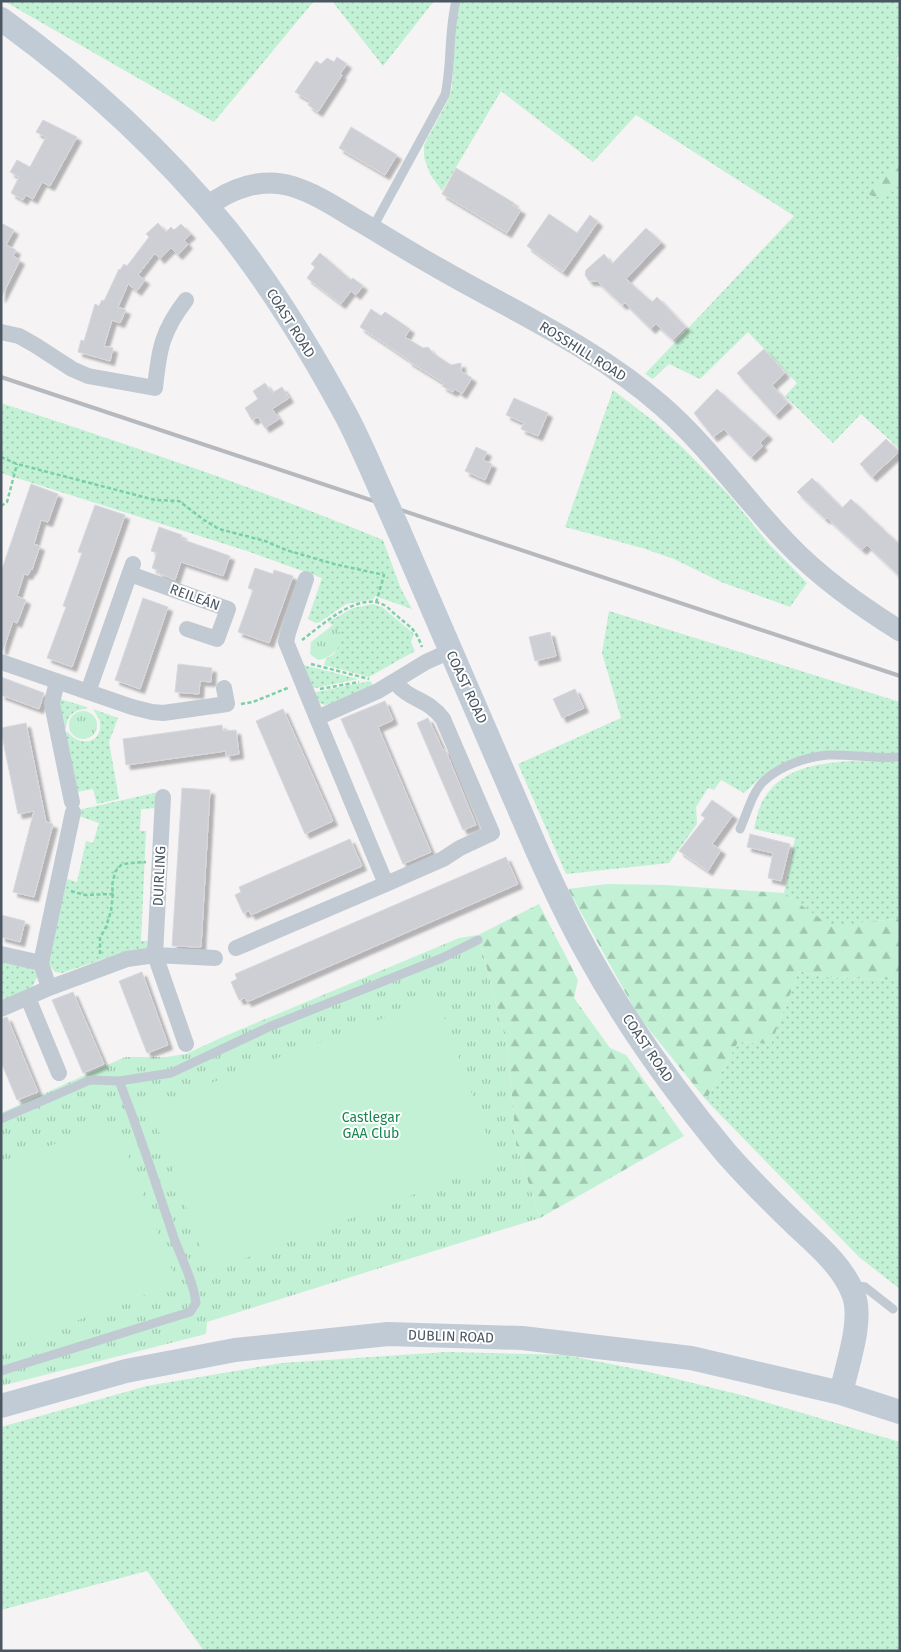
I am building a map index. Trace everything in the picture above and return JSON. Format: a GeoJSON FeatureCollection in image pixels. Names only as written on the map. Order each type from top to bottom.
{"type":"FeatureCollection","features":[{"type":"Feature","properties":{"kind":"main road","name":"COAST ROAD"},"geometry":{"type":"LineString","coordinates":[[1,19],[57,60],[153,149],[207,207],[247,256],[301,337],[349,420],[557,894],[589,956],[656,1061],[728,1155],[762,1192],[829,1258],[849,1284],[854,1294],[857,1322],[841,1393]]}},
{"type":"Feature","properties":{"kind":"main road","name":"DUBLIN ROAD"},"geometry":{"type":"LineString","coordinates":[[1,1406],[126,1371],[235,1350],[388,1334],[522,1338],[691,1358],[841,1393],[900,1412]]}},
{"type":"Feature","properties":{"kind":"street","name":"ROSSHILL ROAD"},"geometry":{"type":"LineString","coordinates":[[207,207],[219,198],[237,190],[262,183],[291,186],[321,198],[441,270],[589,352],[625,376],[662,406],[700,443],[785,541],[817,572],[846,595],[900,631]]}},
{"type":"Feature","properties":{"kind":"street"},"geometry":{"type":"LineString","coordinates":[[1,332],[18,336],[72,369],[88,376],[155,388],[161,342],[168,325],[186,300]]}},
{"type":"Feature","properties":{"kind":"street","name":"REILEÁN"},"geometry":{"type":"LineString","coordinates":[[88,692],[131,569],[228,609],[218,639],[187,629]]}},
{"type":"Feature","properties":{"kind":"street"},"geometry":{"type":"LineString","coordinates":[[306,579],[286,642],[386,884]]}},
{"type":"Feature","properties":{"kind":"street"},"geometry":{"type":"LineString","coordinates":[[317,718],[378,691],[426,662],[450,651]]}},
{"type":"Feature","properties":{"kind":"street"},"geometry":{"type":"LineString","coordinates":[[1,662],[152,712],[176,712],[227,704],[224,688]]}},
{"type":"Feature","properties":{"kind":"street"},"geometry":{"type":"LineString","coordinates":[[49,988],[41,963],[73,807],[52,703],[57,681]]}},
{"type":"Feature","properties":{"kind":"street"},"geometry":{"type":"LineString","coordinates":[[236,948],[443,860],[460,848],[492,833],[443,719],[429,705],[407,695],[395,682]]}},
{"type":"Feature","properties":{"kind":"street","name":"DUIRLING"},"geometry":{"type":"LineString","coordinates":[[163,797],[155,955],[186,1044]]}},
{"type":"Feature","properties":{"kind":"street"},"geometry":{"type":"LineString","coordinates":[[1,954],[41,963]]}},
{"type":"Feature","properties":{"kind":"street"},"geometry":{"type":"LineString","coordinates":[[1,1009],[49,988],[127,959],[155,955],[215,958]]}},
{"type":"Feature","properties":{"kind":"street"},"geometry":{"type":"LineString","coordinates":[[28,998],[59,1073]]}},
{"type":"Feature","properties":{"kind":"lane"},"geometry":{"type":"LineString","coordinates":[[372,229],[445,95],[448,82],[453,13],[456,1]]}},
{"type":"Feature","properties":{"kind":"lane"},"geometry":{"type":"LineString","coordinates":[[740,828],[754,796],[763,782],[782,769],[803,760],[827,755],[900,757]]}},
{"type":"Feature","properties":{"kind":"lane"},"geometry":{"type":"LineString","coordinates":[[1,1119],[90,1080],[118,1081],[171,1073],[271,1026],[442,958],[478,940]]}},
{"type":"Feature","properties":{"kind":"lane"},"geometry":{"type":"LineString","coordinates":[[1,1371],[190,1312],[196,1303],[194,1290],[134,1120],[118,1081]]}},
{"type":"Feature","properties":{"kind":"lane"},"geometry":{"type":"LineString","coordinates":[[849,1284],[865,1287],[892,1309]]}},
{"type":"Feature","properties":{"kind":"path"},"geometry":{"type":"LineString","coordinates":[[1,457],[17,464],[155,500],[180,501],[204,520],[220,529],[324,561],[384,575],[376,603]]}},
{"type":"Feature","properties":{"kind":"path"},"geometry":{"type":"LineString","coordinates":[[1,506],[7,502],[17,464]]}},
{"type":"Feature","properties":{"kind":"path"},"geometry":{"type":"LineString","coordinates":[[290,654],[341,611],[361,603],[376,603],[384,605],[416,632],[426,662]]}},
{"type":"Feature","properties":{"kind":"path"},"geometry":{"type":"LineString","coordinates":[[227,704],[240,705],[304,687],[371,679],[290,654]]}},
{"type":"Feature","properties":{"kind":"path"},"geometry":{"type":"LineString","coordinates":[[92,958],[100,955],[100,938],[109,919],[113,894],[112,880],[120,865],[129,862],[160,863]]}},
{"type":"Feature","properties":{"kind":"path"},"geometry":{"type":"LineString","coordinates":[[57,888],[85,895],[113,894]]}},
{"type":"Feature","properties":{"kind":"green space"},"geometry":{"type":"Polygon","coordinates":[[[4,1],[314,1],[214,122],[4,1]]]}},
{"type":"Feature","properties":{"kind":"green space"},"geometry":{"type":"Polygon","coordinates":[[[332,1],[434,1],[383,66],[332,1]]]}},
{"type":"Feature","properties":{"kind":"green space"},"geometry":{"type":"Polygon","coordinates":[[[460,1],[900,1],[900,54],[897,58],[900,71],[900,449],[861,414],[833,443],[785,396],[797,383],[748,332],[700,379],[669,364],[653,379],[645,374],[794,216],[636,115],[593,162],[501,91],[442,191],[430,174],[424,157],[424,145],[448,100],[452,88],[456,22],[460,1]]]}},
{"type":"Feature","properties":{"kind":"green space"},"geometry":{"type":"Polygon","coordinates":[[[900,162],[900,184],[886,197],[874,197],[867,193],[869,187],[900,162]]]}},
{"type":"Feature","properties":{"kind":"green space"},"geometry":{"type":"Polygon","coordinates":[[[613,390],[656,423],[687,452],[730,496],[768,543],[807,583],[790,607],[721,582],[674,559],[642,548],[565,527],[613,390]]]}},
{"type":"Feature","properties":{"kind":"green space"},"geometry":{"type":"Polygon","coordinates":[[[1,403],[241,485],[383,540],[401,589],[412,609],[375,596],[374,599],[346,604],[316,623],[308,619],[322,578],[247,551],[1,473],[1,403]]]}},
{"type":"Feature","properties":{"kind":"green space"},"geometry":{"type":"Polygon","coordinates":[[[373,604],[382,607],[414,634],[411,642],[415,651],[369,677],[324,665],[326,659],[334,654],[341,641],[333,625],[328,622],[353,608],[373,604]]]}},
{"type":"Feature","properties":{"kind":"green space"},"geometry":{"type":"Polygon","coordinates":[[[609,611],[900,702],[900,754],[835,754],[779,766],[759,779],[744,793],[721,780],[714,790],[708,788],[696,807],[697,824],[669,863],[566,874],[518,764],[621,718],[602,653],[609,611]]]}},
{"type":"Feature","properties":{"kind":"green space"},"geometry":{"type":"Polygon","coordinates":[[[333,625],[343,636],[341,641],[331,655],[318,660],[310,654],[311,642],[333,625]]]}},
{"type":"Feature","properties":{"kind":"green space"},"geometry":{"type":"Polygon","coordinates":[[[300,664],[358,679],[311,689],[300,664]]]}},
{"type":"Feature","properties":{"kind":"green space"},"geometry":{"type":"Polygon","coordinates":[[[370,681],[373,685],[330,704],[325,705],[317,702],[312,693],[370,681]]]}},
{"type":"Feature","properties":{"kind":"green space"},"geometry":{"type":"Polygon","coordinates":[[[60,699],[87,707],[72,714],[66,728],[63,729],[59,707],[60,699]]]}},
{"type":"Feature","properties":{"kind":"green space"},"geometry":{"type":"Polygon","coordinates":[[[93,709],[118,718],[109,742],[119,799],[97,804],[93,789],[77,792],[64,733],[68,732],[78,740],[89,741],[94,739],[98,735],[100,722],[93,709]]]}},
{"type":"Feature","properties":{"kind":"green space"},"geometry":{"type":"Polygon","coordinates":[[[83,711],[93,715],[97,725],[93,735],[83,739],[73,735],[69,725],[73,715],[83,711]]]}},
{"type":"Feature","properties":{"kind":"green space"},"geometry":{"type":"Polygon","coordinates":[[[851,761],[900,762],[900,919],[872,921],[832,928],[784,893],[795,838],[754,829],[762,802],[779,781],[789,774],[812,766],[851,761]]]}},
{"type":"Feature","properties":{"kind":"green space"},"geometry":{"type":"Polygon","coordinates":[[[159,792],[159,808],[141,809],[140,831],[146,831],[141,941],[153,941],[151,947],[124,952],[62,973],[55,972],[48,958],[67,879],[77,882],[86,841],[93,843],[99,823],[79,816],[78,810],[159,792]]]}},
{"type":"Feature","properties":{"kind":"green space"},"geometry":{"type":"Polygon","coordinates":[[[607,884],[665,885],[784,893],[832,927],[900,919],[900,980],[823,977],[799,971],[771,1044],[738,1042],[706,1100],[639,1017],[568,889],[607,884]]]}},
{"type":"Feature","properties":{"kind":"green space"},"geometry":{"type":"Polygon","coordinates":[[[539,904],[578,980],[574,998],[610,1048],[626,1055],[684,1136],[540,1218],[516,1145],[507,1045],[478,935],[539,904]]]}},
{"type":"Feature","properties":{"kind":"green space","name":"Castlegar GAA Club"},"geometry":{"type":"Polygon","coordinates":[[[478,935],[507,1045],[516,1145],[540,1218],[207,1322],[206,1334],[1,1386],[1,1113],[125,1057],[166,1057],[186,1054],[459,938],[478,935]]]}},
{"type":"Feature","properties":{"kind":"green space"},"geometry":{"type":"Polygon","coordinates":[[[1,960],[34,969],[37,977],[33,986],[1,1002],[1,960]]]}},
{"type":"Feature","properties":{"kind":"green space"},"geometry":{"type":"Polygon","coordinates":[[[799,971],[823,977],[900,980],[900,1289],[859,1257],[706,1100],[738,1042],[771,1044],[799,971]]]}},
{"type":"Feature","properties":{"kind":"green space"},"geometry":{"type":"Polygon","coordinates":[[[437,998],[497,1163],[209,1272],[150,1106],[437,998]]]}},
{"type":"Feature","properties":{"kind":"green space"},"geometry":{"type":"Polygon","coordinates":[[[115,1121],[177,1283],[1,1349],[1,1164],[115,1121]]]}},
{"type":"Feature","properties":{"kind":"green space"},"geometry":{"type":"Polygon","coordinates":[[[447,1352],[565,1355],[641,1370],[745,1396],[900,1442],[900,1651],[204,1651],[147,1571],[1,1610],[1,1427],[147,1386],[282,1363],[447,1352]]]}},
{"type":"Feature","properties":{"kind":"building"},"geometry":{"type":"Polygon","coordinates":[[[337,57],[347,64],[318,112],[308,105],[310,101],[295,92],[316,61],[321,64],[327,58],[334,62],[337,57]]]}},
{"type":"Feature","properties":{"kind":"building"},"geometry":{"type":"Polygon","coordinates":[[[43,120],[77,137],[50,186],[42,182],[33,199],[26,195],[23,200],[11,193],[19,177],[10,172],[17,160],[30,167],[46,137],[36,132],[43,120]]]}},
{"type":"Feature","properties":{"kind":"building"},"geometry":{"type":"Polygon","coordinates":[[[351,127],[397,155],[385,175],[339,148],[351,127]]]}},
{"type":"Feature","properties":{"kind":"building"},"geometry":{"type":"Polygon","coordinates":[[[456,168],[514,203],[512,205],[521,210],[507,233],[442,194],[456,168]]]}},
{"type":"Feature","properties":{"kind":"building"},"geometry":{"type":"Polygon","coordinates":[[[549,214],[577,233],[590,215],[598,222],[563,272],[527,246],[549,214]]]}},
{"type":"Feature","properties":{"kind":"building"},"geometry":{"type":"Polygon","coordinates":[[[1,223],[14,230],[6,245],[16,250],[13,256],[20,260],[1,298],[1,223]]]}},
{"type":"Feature","properties":{"kind":"building"},"geometry":{"type":"Polygon","coordinates":[[[158,223],[166,232],[171,227],[174,230],[181,224],[191,234],[184,240],[188,244],[178,255],[171,248],[160,259],[155,253],[138,275],[145,280],[137,291],[128,284],[118,307],[126,310],[120,323],[112,320],[104,346],[113,348],[110,361],[78,352],[81,340],[84,341],[95,304],[99,306],[102,300],[104,301],[119,269],[124,264],[127,266],[149,237],[146,234],[158,223]]]}},
{"type":"Feature","properties":{"kind":"building"},"geometry":{"type":"Polygon","coordinates":[[[646,228],[661,242],[626,279],[652,302],[657,297],[686,327],[673,340],[656,324],[651,329],[625,303],[622,305],[597,281],[589,281],[585,275],[586,270],[604,254],[612,264],[646,228]]]}},
{"type":"Feature","properties":{"kind":"building"},"geometry":{"type":"Polygon","coordinates":[[[320,253],[351,280],[353,278],[363,286],[356,295],[351,291],[341,304],[307,278],[315,267],[311,264],[320,253]]]}},
{"type":"Feature","properties":{"kind":"building"},"geometry":{"type":"Polygon","coordinates":[[[371,309],[381,316],[385,312],[410,329],[405,337],[423,348],[428,347],[433,353],[451,365],[461,363],[461,371],[472,378],[462,394],[455,389],[453,392],[442,386],[444,383],[408,361],[360,327],[371,309]]]}},
{"type":"Feature","properties":{"kind":"building"},"geometry":{"type":"Polygon","coordinates":[[[764,349],[785,373],[772,385],[788,403],[775,415],[737,373],[764,349]]]}},
{"type":"Feature","properties":{"kind":"building"},"geometry":{"type":"Polygon","coordinates":[[[265,383],[272,393],[282,387],[289,398],[272,409],[279,419],[265,428],[258,417],[252,420],[245,408],[258,399],[253,391],[265,383]]]}},
{"type":"Feature","properties":{"kind":"building"},"geometry":{"type":"Polygon","coordinates":[[[717,389],[768,435],[760,443],[763,446],[751,457],[724,429],[713,437],[694,413],[717,389]]]}},
{"type":"Feature","properties":{"kind":"building"},"geometry":{"type":"Polygon","coordinates":[[[514,398],[548,413],[538,436],[521,429],[524,423],[506,415],[514,398]]]}},
{"type":"Feature","properties":{"kind":"building"},"geometry":{"type":"Polygon","coordinates":[[[886,439],[899,452],[872,477],[860,464],[886,439]]]}},
{"type":"Feature","properties":{"kind":"building"},"geometry":{"type":"Polygon","coordinates":[[[476,447],[487,452],[483,460],[492,464],[485,480],[465,471],[476,447]]]}},
{"type":"Feature","properties":{"kind":"building"},"geometry":{"type":"Polygon","coordinates":[[[812,478],[842,508],[851,499],[900,545],[900,577],[867,545],[862,550],[827,518],[825,519],[797,492],[812,478]]]}},
{"type":"Feature","properties":{"kind":"building"},"geometry":{"type":"Polygon","coordinates":[[[31,484],[58,494],[48,522],[41,520],[34,544],[40,546],[32,570],[28,575],[24,574],[17,596],[26,600],[17,623],[13,621],[3,650],[1,650],[1,572],[31,484]]]}},
{"type":"Feature","properties":{"kind":"building"},"geometry":{"type":"Polygon","coordinates":[[[95,505],[125,515],[72,667],[47,658],[66,607],[63,606],[82,553],[78,552],[95,505]]]}},
{"type":"Feature","properties":{"kind":"building"},"geometry":{"type":"Polygon","coordinates":[[[159,527],[182,535],[181,539],[230,556],[223,576],[181,562],[175,580],[158,573],[159,571],[152,568],[157,553],[151,551],[159,527]]]}},
{"type":"Feature","properties":{"kind":"building"},"geometry":{"type":"Polygon","coordinates":[[[255,568],[273,574],[274,570],[293,576],[269,643],[238,632],[253,590],[248,588],[255,568]]]}},
{"type":"Feature","properties":{"kind":"building"},"geometry":{"type":"Polygon","coordinates":[[[143,598],[168,607],[140,689],[115,680],[143,598]]]}},
{"type":"Feature","properties":{"kind":"building"},"geometry":{"type":"Polygon","coordinates":[[[550,632],[556,656],[535,661],[529,637],[550,632]]]}},
{"type":"Feature","properties":{"kind":"building"},"geometry":{"type":"Polygon","coordinates":[[[178,664],[212,668],[211,682],[200,681],[199,694],[175,692],[178,664]]]}},
{"type":"Feature","properties":{"kind":"building"},"geometry":{"type":"Polygon","coordinates":[[[1,677],[44,693],[39,709],[1,695],[1,677]]]}},
{"type":"Feature","properties":{"kind":"building"},"geometry":{"type":"Polygon","coordinates":[[[575,689],[584,708],[562,718],[553,699],[575,689]]]}},
{"type":"Feature","properties":{"kind":"building"},"geometry":{"type":"Polygon","coordinates":[[[385,701],[393,720],[378,727],[431,852],[403,864],[341,719],[385,701]]]}},
{"type":"Feature","properties":{"kind":"building"},"geometry":{"type":"Polygon","coordinates":[[[283,709],[333,821],[305,834],[256,721],[283,709]]]}},
{"type":"Feature","properties":{"kind":"building"},"geometry":{"type":"Polygon","coordinates":[[[428,718],[443,750],[445,749],[476,825],[463,830],[417,723],[428,718]]]}},
{"type":"Feature","properties":{"kind":"building"},"geometry":{"type":"Polygon","coordinates":[[[26,723],[46,822],[53,824],[34,897],[13,892],[34,811],[18,814],[1,731],[1,728],[26,723]]]}},
{"type":"Feature","properties":{"kind":"building"},"geometry":{"type":"Polygon","coordinates":[[[222,725],[223,731],[236,730],[239,754],[226,756],[226,751],[126,765],[123,739],[222,725]]]}},
{"type":"Feature","properties":{"kind":"building"},"geometry":{"type":"Polygon","coordinates":[[[182,788],[210,790],[201,947],[172,946],[182,788]]]}},
{"type":"Feature","properties":{"kind":"building"},"geometry":{"type":"Polygon","coordinates":[[[712,800],[733,815],[712,844],[721,850],[708,871],[679,851],[705,818],[701,815],[712,800]]]}},
{"type":"Feature","properties":{"kind":"building"},"geometry":{"type":"Polygon","coordinates":[[[750,834],[790,844],[781,881],[768,878],[773,853],[747,847],[750,834]]]}},
{"type":"Feature","properties":{"kind":"building"},"geometry":{"type":"Polygon","coordinates":[[[350,839],[362,866],[251,915],[249,911],[243,913],[235,895],[241,892],[239,887],[350,839]]]}},
{"type":"Feature","properties":{"kind":"building"},"geometry":{"type":"Polygon","coordinates":[[[506,857],[518,884],[247,1002],[245,998],[239,1000],[231,982],[237,979],[235,974],[506,857]]]}},
{"type":"Feature","properties":{"kind":"building"},"geometry":{"type":"Polygon","coordinates":[[[1,915],[25,921],[20,942],[1,937],[1,915]]]}},
{"type":"Feature","properties":{"kind":"building"},"geometry":{"type":"Polygon","coordinates":[[[142,972],[168,1045],[147,1053],[119,981],[142,972]]]}},
{"type":"Feature","properties":{"kind":"building"},"geometry":{"type":"Polygon","coordinates":[[[73,992],[104,1064],[83,1073],[52,1000],[73,992]]]}},
{"type":"Feature","properties":{"kind":"building"},"geometry":{"type":"Polygon","coordinates":[[[7,1017],[38,1092],[17,1100],[1,1062],[1,1019],[7,1017]]]}},
{"type":"Feature","properties":{"kind":"railway"},"geometry":{"type":"LineString","coordinates":[[1,377],[900,676]]}}]}
